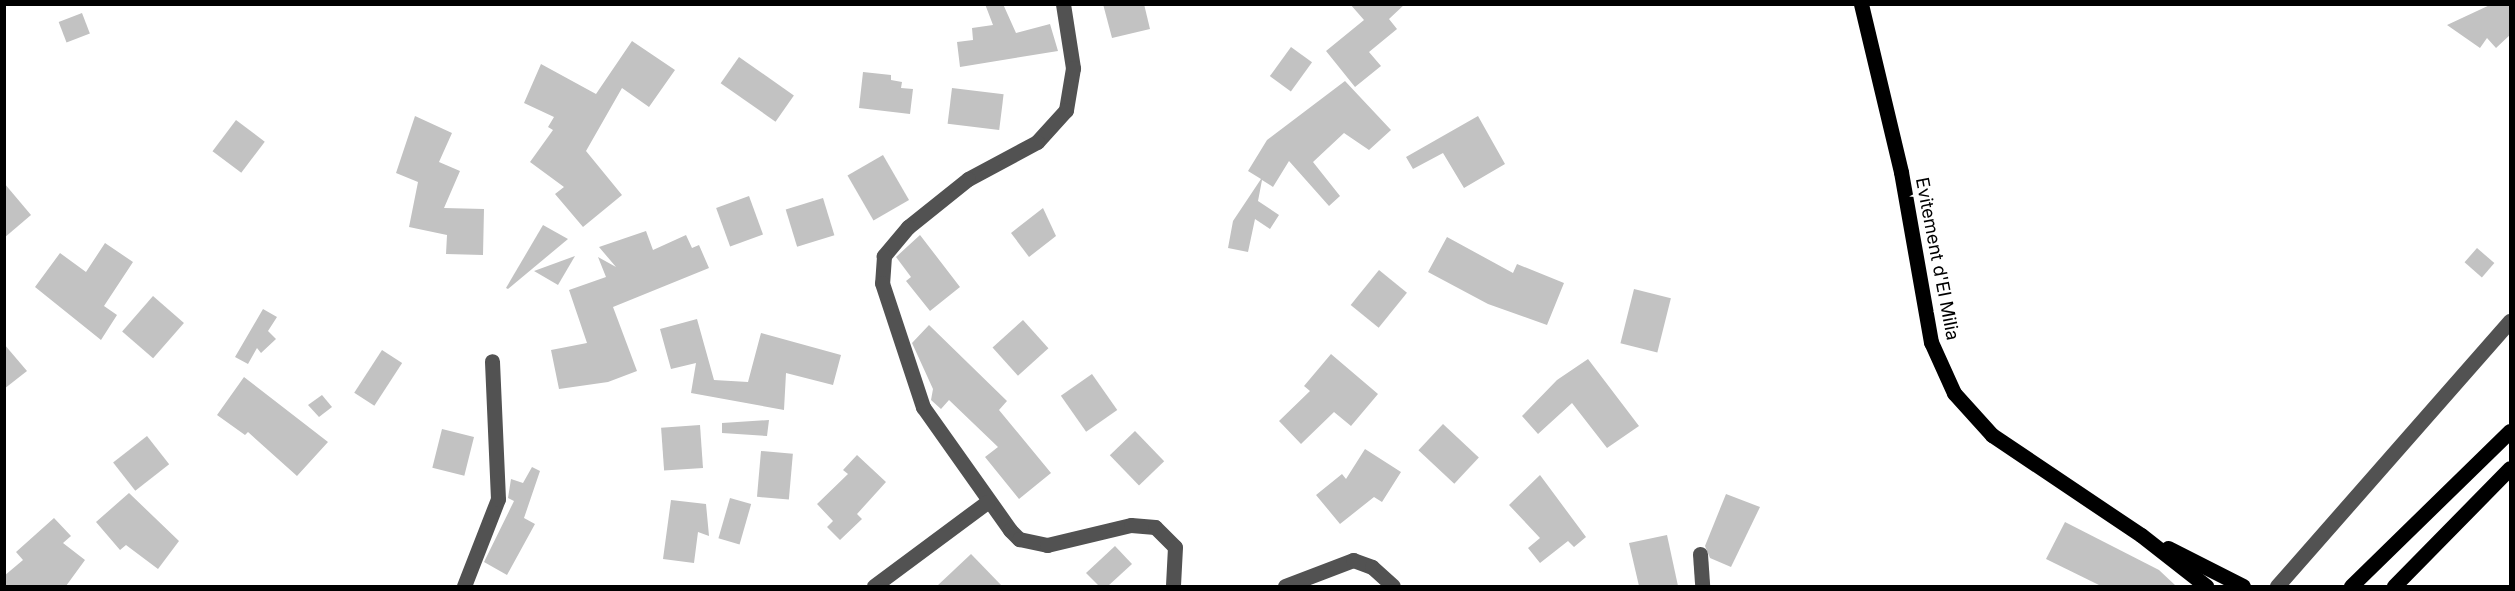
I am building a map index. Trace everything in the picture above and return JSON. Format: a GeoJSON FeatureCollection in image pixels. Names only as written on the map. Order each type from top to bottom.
{"type":"FeatureCollection","features":[{"type":"Feature","properties":{"kind":"main road","name":"Evitement d'El Milia"},"geometry":{"type":"LineString","coordinates":[[1861,4],[1940,368],[1965,408],[1992,435],[2141,535],[2206,586]]}},
{"type":"Feature","properties":{"kind":"main road"},"geometry":{"type":"LineString","coordinates":[[2351,586],[2385,558],[2511,431]]}},
{"type":"Feature","properties":{"kind":"main road"},"geometry":{"type":"LineString","coordinates":[[2394,586],[2511,468]]}},
{"type":"Feature","properties":{"kind":"main road","name":"Evitement d'El Milia"},"geometry":{"type":"LineString","coordinates":[[2141,535],[2243,586]]}},
{"type":"Feature","properties":{"kind":"main road"},"geometry":{"type":"LineString","coordinates":[[2337,586],[2385,558]]}},
{"type":"Feature","properties":{"kind":"street"},"geometry":{"type":"LineString","coordinates":[[1063,4],[1073,68],[1066,110],[1019,155],[968,179],[926,210],[894,241],[880,268],[915,391],[987,502],[1019,539],[1033,543],[1067,542],[1131,525],[1155,528],[1175,547],[1173,586]]}},
{"type":"Feature","properties":{"kind":"street"},"geometry":{"type":"LineString","coordinates":[[2277,586],[2511,321]]}},
{"type":"Feature","properties":{"kind":"street"},"geometry":{"type":"LineString","coordinates":[[465,586],[498,499],[492,361]]}},
{"type":"Feature","properties":{"kind":"street"},"geometry":{"type":"LineString","coordinates":[[874,586],[987,502]]}},
{"type":"Feature","properties":{"kind":"street"},"geometry":{"type":"LineString","coordinates":[[1700,554],[1702,586]]}},
{"type":"Feature","properties":{"kind":"street"},"geometry":{"type":"LineString","coordinates":[[1285,586],[1353,560],[1372,567],[1393,586]]}},
{"type":"Feature","properties":{"kind":"building"},"geometry":{"type":"Polygon","coordinates":[[[985,4],[1003,4],[1016,33],[1050,24],[1058,51],[960,67],[957,42],[973,40],[972,28],[993,25],[985,4]]]}},
{"type":"Feature","properties":{"kind":"building"},"geometry":{"type":"Polygon","coordinates":[[[1103,4],[1144,4],[1150,29],[1112,38],[1103,4]]]}},
{"type":"Feature","properties":{"kind":"building"},"geometry":{"type":"Polygon","coordinates":[[[1350,4],[1405,4],[1389,19],[1397,29],[1369,52],[1381,66],[1355,87],[1326,51],[1364,20],[1350,4]]]}},
{"type":"Feature","properties":{"kind":"building"},"geometry":{"type":"Polygon","coordinates":[[[2492,4],[2511,4],[2511,34],[2496,48],[2487,38],[2480,48],[2447,25],[2492,4]]]}},
{"type":"Feature","properties":{"kind":"building"},"geometry":{"type":"Polygon","coordinates":[[[82,13],[90,34],[67,42],[59,22],[82,13]]]}},
{"type":"Feature","properties":{"kind":"building"},"geometry":{"type":"Polygon","coordinates":[[[632,41],[675,70],[649,107],[622,88],[586,151],[622,195],[583,227],[555,194],[564,187],[530,162],[553,130],[548,127],[554,117],[524,103],[541,64],[596,94],[632,41]]]}},
{"type":"Feature","properties":{"kind":"building"},"geometry":{"type":"Polygon","coordinates":[[[1291,47],[1312,62],[1291,91],[1270,76],[1291,47]]]}},
{"type":"Feature","properties":{"kind":"building"},"geometry":{"type":"Polygon","coordinates":[[[739,57],[794,95],[776,122],[721,83],[739,57]]]}},
{"type":"Feature","properties":{"kind":"building"},"geometry":{"type":"Polygon","coordinates":[[[863,72],[891,75],[891,80],[902,82],[901,88],[913,89],[910,114],[859,108],[863,72]]]}},
{"type":"Feature","properties":{"kind":"building"},"geometry":{"type":"Polygon","coordinates":[[[1345,81],[1391,130],[1369,150],[1344,133],[1313,162],[1340,196],[1329,206],[1289,161],[1273,187],[1262,180],[1258,201],[1279,215],[1270,229],[1255,219],[1248,252],[1228,248],[1233,221],[1261,179],[1248,171],[1267,140],[1345,81]]]}},
{"type":"Feature","properties":{"kind":"building"},"geometry":{"type":"Polygon","coordinates":[[[952,88],[1004,94],[999,130],[948,124],[952,88]]]}},
{"type":"Feature","properties":{"kind":"building"},"geometry":{"type":"Polygon","coordinates":[[[415,116],[452,133],[439,162],[460,171],[444,208],[484,209],[483,255],[446,254],[447,235],[409,227],[418,182],[396,173],[415,116]]]}},
{"type":"Feature","properties":{"kind":"building"},"geometry":{"type":"Polygon","coordinates":[[[1478,116],[1505,164],[1464,188],[1443,153],[1413,169],[1406,157],[1478,116]]]}},
{"type":"Feature","properties":{"kind":"building"},"geometry":{"type":"Polygon","coordinates":[[[236,120],[265,142],[241,173],[213,151],[236,120]]]}},
{"type":"Feature","properties":{"kind":"building"},"geometry":{"type":"Polygon","coordinates":[[[883,155],[909,200],[873,221],[847,176],[883,155]]]}},
{"type":"Feature","properties":{"kind":"building"},"geometry":{"type":"Polygon","coordinates":[[[4,183],[31,215],[4,238],[4,183]]]}},
{"type":"Feature","properties":{"kind":"building"},"geometry":{"type":"Polygon","coordinates":[[[749,196],[763,235],[730,246],[716,208],[749,196]]]}},
{"type":"Feature","properties":{"kind":"building"},"geometry":{"type":"Polygon","coordinates":[[[823,198],[834,235],[797,247],[786,209],[823,198]]]}},
{"type":"Feature","properties":{"kind":"building"},"geometry":{"type":"Polygon","coordinates":[[[1043,208],[1056,236],[1029,257],[1011,233],[1043,208]]]}},
{"type":"Feature","properties":{"kind":"building"},"geometry":{"type":"Polygon","coordinates":[[[543,225],[568,239],[508,289],[506,288],[543,225]]]}},
{"type":"Feature","properties":{"kind":"building"},"geometry":{"type":"Polygon","coordinates":[[[646,231],[653,250],[686,235],[692,248],[699,245],[709,268],[613,307],[637,371],[608,382],[559,389],[551,350],[587,343],[569,290],[606,277],[598,257],[616,267],[599,247],[646,231]]]}},
{"type":"Feature","properties":{"kind":"building"},"geometry":{"type":"Polygon","coordinates":[[[920,235],[960,287],[930,311],[906,281],[911,277],[896,257],[920,235]]]}},
{"type":"Feature","properties":{"kind":"building"},"geometry":{"type":"Polygon","coordinates":[[[1447,237],[1513,273],[1517,264],[1564,283],[1547,325],[1488,304],[1428,272],[1447,237]]]}},
{"type":"Feature","properties":{"kind":"building"},"geometry":{"type":"Polygon","coordinates":[[[105,243],[133,262],[104,306],[117,315],[101,340],[35,287],[60,253],[86,272],[105,243]]]}},
{"type":"Feature","properties":{"kind":"building"},"geometry":{"type":"Polygon","coordinates":[[[2477,248],[2494,263],[2482,277],[2465,262],[2477,248]]]}},
{"type":"Feature","properties":{"kind":"building"},"geometry":{"type":"Polygon","coordinates":[[[575,256],[558,285],[534,271],[575,256]]]}},
{"type":"Feature","properties":{"kind":"building"},"geometry":{"type":"Polygon","coordinates":[[[1379,270],[1407,293],[1379,328],[1351,305],[1379,270]]]}},
{"type":"Feature","properties":{"kind":"building"},"geometry":{"type":"Polygon","coordinates":[[[1634,289],[1671,298],[1657,353],[1620,343],[1634,289]]]}},
{"type":"Feature","properties":{"kind":"building"},"geometry":{"type":"Polygon","coordinates":[[[153,296],[184,323],[153,358],[122,331],[153,296]]]}},
{"type":"Feature","properties":{"kind":"building"},"geometry":{"type":"Polygon","coordinates":[[[263,309],[277,317],[268,331],[276,339],[261,353],[257,348],[248,364],[235,357],[263,309]]]}},
{"type":"Feature","properties":{"kind":"building"},"geometry":{"type":"Polygon","coordinates":[[[697,319],[714,380],[748,382],[761,333],[841,355],[833,385],[786,373],[784,410],[691,393],[696,363],[671,369],[660,329],[697,319]]]}},
{"type":"Feature","properties":{"kind":"building"},"geometry":{"type":"Polygon","coordinates":[[[1023,320],[1048,348],[1018,376],[993,347],[1023,320]]]}},
{"type":"Feature","properties":{"kind":"building"},"geometry":{"type":"Polygon","coordinates":[[[929,325],[1007,401],[999,410],[1051,473],[1019,499],[985,457],[998,447],[949,400],[941,409],[931,400],[933,389],[912,343],[929,325]]]}},
{"type":"Feature","properties":{"kind":"building"},"geometry":{"type":"Polygon","coordinates":[[[4,344],[27,371],[4,389],[4,344]]]}},
{"type":"Feature","properties":{"kind":"building"},"geometry":{"type":"Polygon","coordinates":[[[382,350],[402,363],[374,406],[354,393],[382,350]]]}},
{"type":"Feature","properties":{"kind":"building"},"geometry":{"type":"Polygon","coordinates":[[[1331,354],[1378,394],[1351,426],[1334,412],[1301,444],[1279,421],[1310,391],[1304,386],[1331,354]]]}},
{"type":"Feature","properties":{"kind":"building"},"geometry":{"type":"Polygon","coordinates":[[[1588,359],[1639,426],[1607,448],[1572,403],[1538,434],[1522,416],[1557,380],[1588,359]]]}},
{"type":"Feature","properties":{"kind":"building"},"geometry":{"type":"Polygon","coordinates":[[[1092,374],[1117,410],[1086,432],[1061,396],[1092,374]]]}},
{"type":"Feature","properties":{"kind":"building"},"geometry":{"type":"Polygon","coordinates":[[[244,377],[328,442],[297,476],[248,432],[245,435],[217,415],[244,377]]]}},
{"type":"Feature","properties":{"kind":"building"},"geometry":{"type":"Polygon","coordinates":[[[322,395],[332,407],[319,417],[308,405],[322,395]]]}},
{"type":"Feature","properties":{"kind":"building"},"geometry":{"type":"Polygon","coordinates":[[[769,420],[767,436],[722,433],[722,423],[769,420]]]}},
{"type":"Feature","properties":{"kind":"building"},"geometry":{"type":"Polygon","coordinates":[[[1443,424],[1479,457],[1454,484],[1418,450],[1443,424]]]}},
{"type":"Feature","properties":{"kind":"building"},"geometry":{"type":"Polygon","coordinates":[[[700,425],[703,468],[664,471],[661,428],[700,425]]]}},
{"type":"Feature","properties":{"kind":"building"},"geometry":{"type":"Polygon","coordinates":[[[442,429],[474,437],[464,476],[432,468],[442,429]]]}},
{"type":"Feature","properties":{"kind":"building"},"geometry":{"type":"Polygon","coordinates":[[[1135,431],[1164,461],[1139,486],[1110,455],[1135,431]]]}},
{"type":"Feature","properties":{"kind":"building"},"geometry":{"type":"Polygon","coordinates":[[[147,436],[169,464],[135,491],[113,462],[147,436]]]}},
{"type":"Feature","properties":{"kind":"building"},"geometry":{"type":"Polygon","coordinates":[[[1365,449],[1401,472],[1382,502],[1374,497],[1340,524],[1316,495],[1342,474],[1346,479],[1365,449]]]}},
{"type":"Feature","properties":{"kind":"building"},"geometry":{"type":"Polygon","coordinates":[[[761,451],[793,454],[789,500],[757,497],[761,451]]]}},
{"type":"Feature","properties":{"kind":"building"},"geometry":{"type":"Polygon","coordinates":[[[857,455],[886,482],[857,514],[862,519],[840,540],[827,527],[833,521],[817,504],[848,474],[843,470],[857,455]]]}},
{"type":"Feature","properties":{"kind":"building"},"geometry":{"type":"Polygon","coordinates":[[[532,467],[540,471],[524,518],[535,524],[507,575],[484,562],[514,501],[508,498],[511,479],[523,483],[532,467]]]}},
{"type":"Feature","properties":{"kind":"building"},"geometry":{"type":"Polygon","coordinates":[[[1540,475],[1586,537],[1574,547],[1568,541],[1540,563],[1528,548],[1540,538],[1509,505],[1540,475]]]}},
{"type":"Feature","properties":{"kind":"building"},"geometry":{"type":"Polygon","coordinates":[[[129,493],[179,541],[158,569],[126,545],[120,550],[96,522],[129,493]]]}},
{"type":"Feature","properties":{"kind":"building"},"geometry":{"type":"Polygon","coordinates":[[[1726,494],[1760,507],[1731,567],[1710,558],[1705,546],[1726,494]]]}},
{"type":"Feature","properties":{"kind":"building"},"geometry":{"type":"Polygon","coordinates":[[[730,498],[751,504],[740,544],[718,538],[730,498]]]}},
{"type":"Feature","properties":{"kind":"building"},"geometry":{"type":"Polygon","coordinates":[[[671,500],[706,504],[709,536],[698,532],[694,563],[663,559],[671,500]]]}},
{"type":"Feature","properties":{"kind":"building"},"geometry":{"type":"Polygon","coordinates":[[[54,518],[71,536],[63,543],[85,560],[66,586],[4,586],[4,576],[23,560],[16,552],[54,518]]]}},
{"type":"Feature","properties":{"kind":"building"},"geometry":{"type":"Polygon","coordinates":[[[2065,522],[2159,570],[2176,586],[2101,586],[2046,559],[2065,522]]]}},
{"type":"Feature","properties":{"kind":"building"},"geometry":{"type":"Polygon","coordinates":[[[1667,535],[1678,586],[1639,586],[1629,543],[1667,535]]]}},
{"type":"Feature","properties":{"kind":"building"},"geometry":{"type":"Polygon","coordinates":[[[1115,546],[1132,564],[1108,586],[1099,586],[1086,573],[1115,546]]]}},
{"type":"Feature","properties":{"kind":"building"},"geometry":{"type":"Polygon","coordinates":[[[971,554],[1002,586],[937,586],[971,554]]]}}]}
